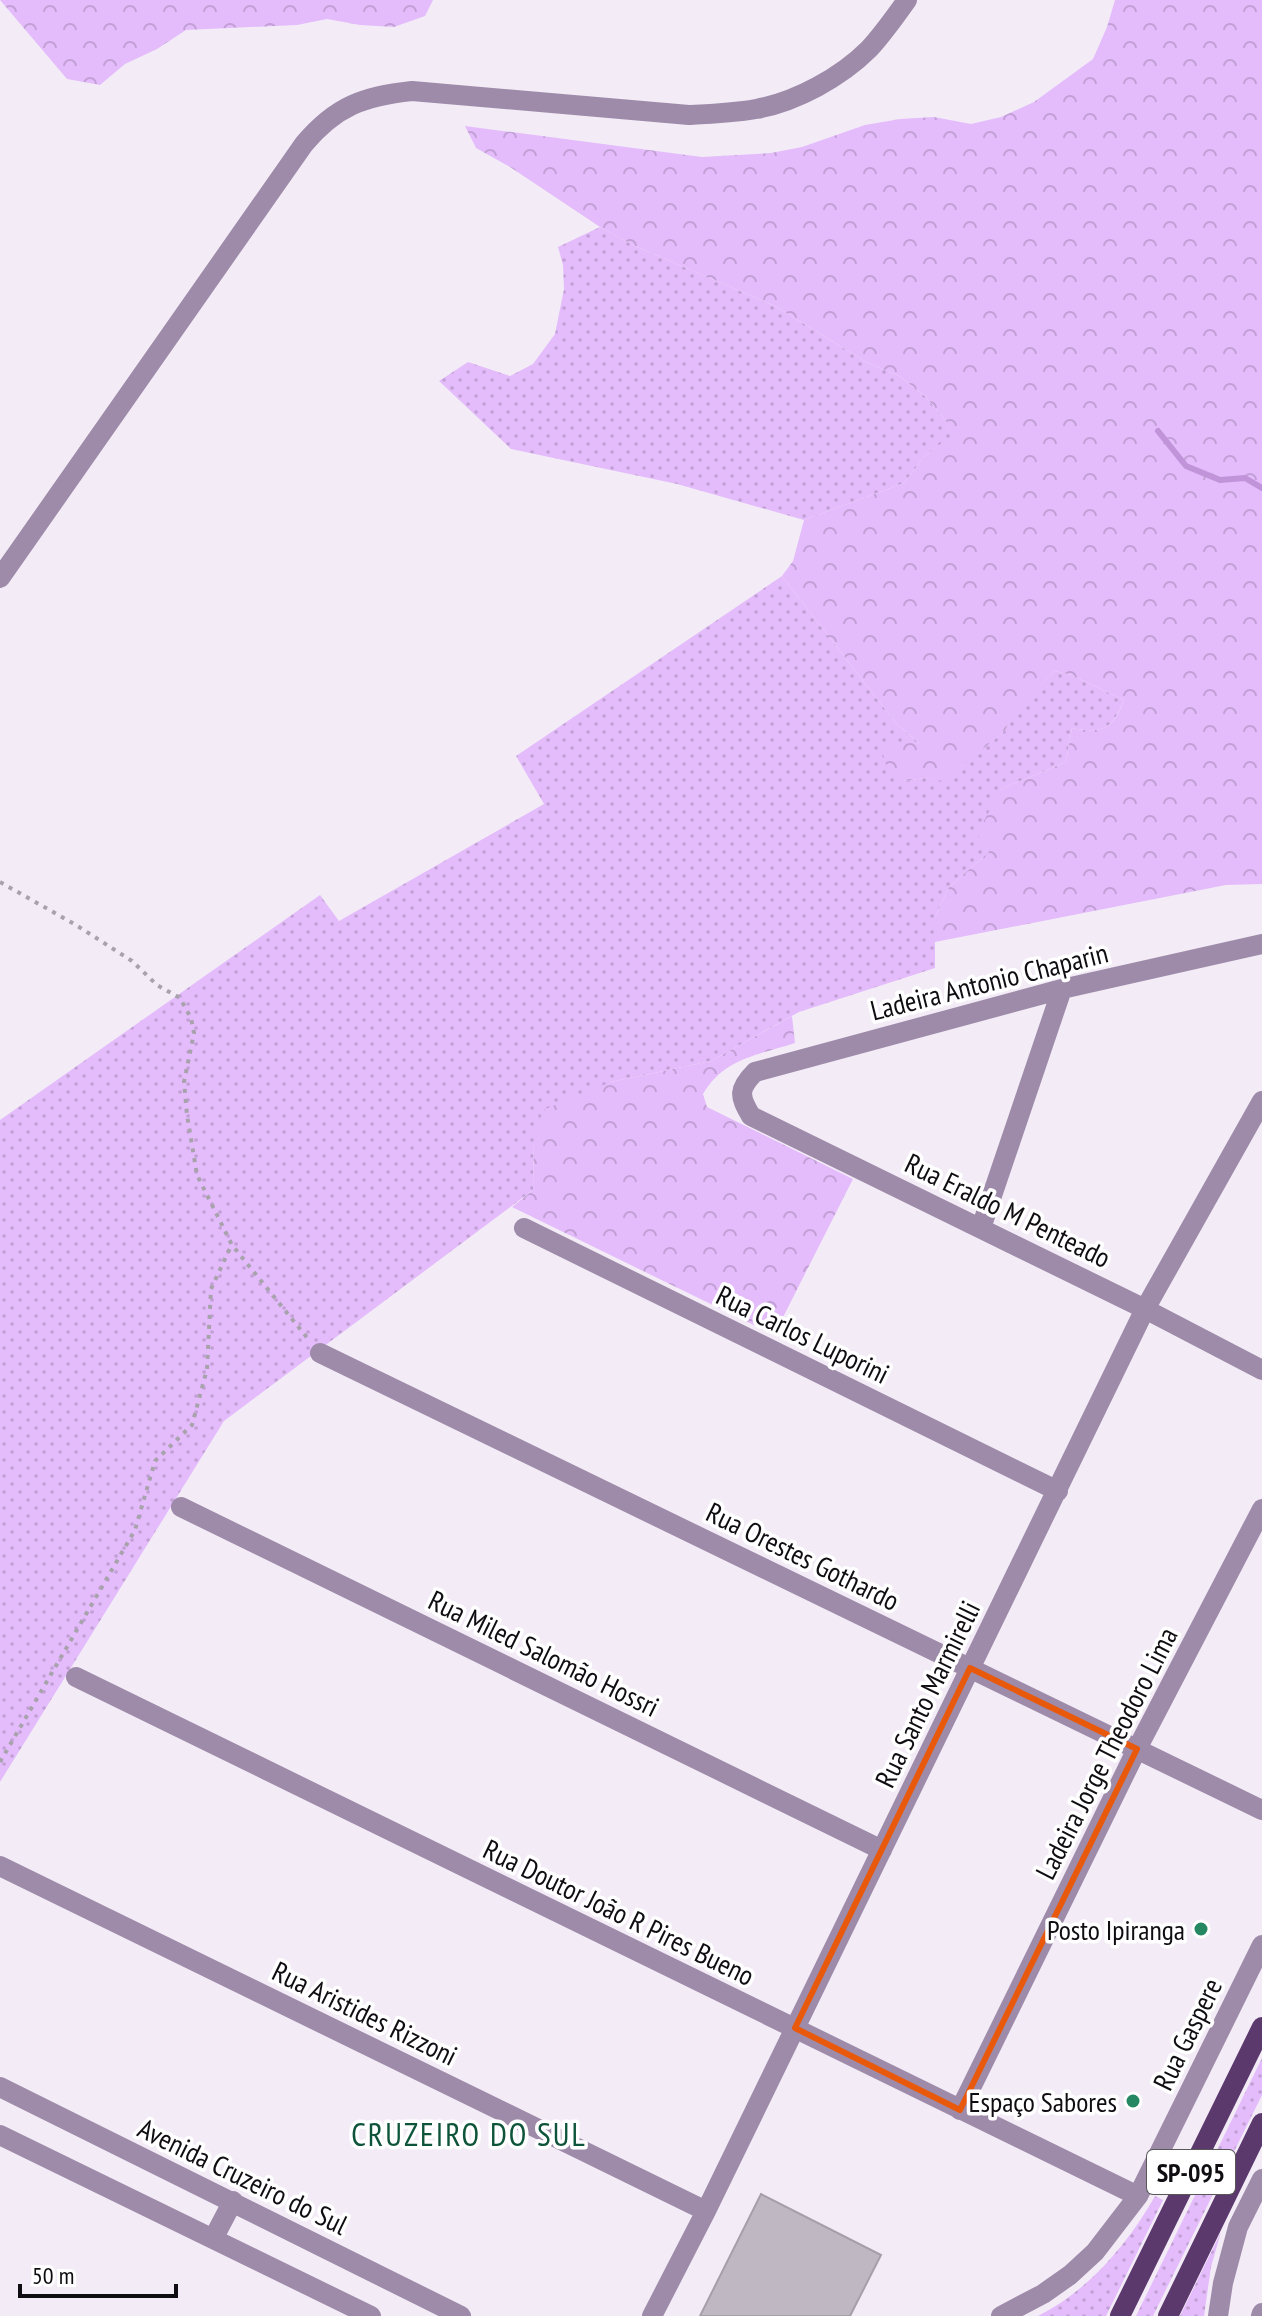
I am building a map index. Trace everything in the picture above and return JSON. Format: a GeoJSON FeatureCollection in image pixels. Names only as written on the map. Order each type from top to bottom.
{"type":"FeatureCollection","features":[{"type":"Feature","properties":{"kind":"main road","name":"SP-095"},"geometry":{"type":"LineString","coordinates":[[1120,2316],[1262,2027]]}},
{"type":"Feature","properties":{"kind":"main road","name":"SP-095"},"geometry":{"type":"LineString","coordinates":[[1168,2316],[1262,2123]]}},
{"type":"Feature","properties":{"kind":"street"},"geometry":{"type":"LineString","coordinates":[[0,578],[304,144],[322,123],[367,99],[412,91],[689,115],[759,109],[817,86],[844,69],[884,33],[907,0]]}},
{"type":"Feature","properties":{"kind":"street","name":"Ladeira Antonio Chaparin"},"geometry":{"type":"LineString","coordinates":[[742,1092],[745,1082],[755,1072],[1062,989],[1262,944]]}},
{"type":"Feature","properties":{"kind":"street"},"geometry":{"type":"LineString","coordinates":[[981,1228],[1062,989]]}},
{"type":"Feature","properties":{"kind":"street","name":"Rua Eraldo M Penteado"},"geometry":{"type":"LineString","coordinates":[[742,1092],[742,1101],[751,1116],[1145,1309],[1262,1370]]}},
{"type":"Feature","properties":{"kind":"street","name":"Rua Santo Marmirelli"},"geometry":{"type":"LineString","coordinates":[[652,2316],[1145,1309],[1262,1101]]}},
{"type":"Feature","properties":{"kind":"street","name":"Rua Carlos Luporini"},"geometry":{"type":"LineString","coordinates":[[524,1228],[1058,1491]]}},
{"type":"Feature","properties":{"kind":"street","name":"Rua Orestes Gothardo"},"geometry":{"type":"LineString","coordinates":[[320,1353],[1262,1810]]}},
{"type":"Feature","properties":{"kind":"street","name":"Rua Miled Salomão Hossri"},"geometry":{"type":"LineString","coordinates":[[181,1507],[882,1850]]}},
{"type":"Feature","properties":{"kind":"street","name":"Ladeira Jorge Theodoro Lima"},"geometry":{"type":"LineString","coordinates":[[960,2110],[1137,1749],[1262,1509]]}},
{"type":"Feature","properties":{"kind":"street","name":"Rua Doutor João R Pires Bueno"},"geometry":{"type":"LineString","coordinates":[[76,1677],[1138,2196]]}},
{"type":"Feature","properties":{"kind":"street","name":"Rua Aristides Rizzoni"},"geometry":{"type":"LineString","coordinates":[[0,1866],[706,2211]]}},
{"type":"Feature","properties":{"kind":"street","name":"Rua Gaspere"},"geometry":{"type":"LineString","coordinates":[[1001,2316],[1043,2294],[1070,2275],[1095,2252],[1138,2196],[1262,1945]]}},
{"type":"Feature","properties":{"kind":"street","name":"Avenida Cruzeiro do Sul"},"geometry":{"type":"LineString","coordinates":[[0,2087],[461,2316]]}},
{"type":"Feature","properties":{"kind":"street"},"geometry":{"type":"LineString","coordinates":[[0,2135],[371,2316]]}},
{"type":"Feature","properties":{"kind":"street"},"geometry":{"type":"LineString","coordinates":[[1218,2316],[1238,2227],[1262,2179]]}},
{"type":"Feature","properties":{"kind":"street"},"geometry":{"type":"LineString","coordinates":[[213,2239],[233,2201]]}},
{"type":"Feature","properties":{"kind":"path"},"geometry":{"type":"LineString","coordinates":[[0,882],[121,953],[157,985],[180,998],[191,1018],[194,1033],[184,1082],[197,1175],[232,1245],[320,1353]]}},
{"type":"Feature","properties":{"kind":"path"},"geometry":{"type":"LineString","coordinates":[[0,1762],[135,1530],[155,1461],[192,1425],[207,1369],[211,1289],[232,1245]]}},
{"type":"Feature","properties":{"kind":"highlighted area"},"geometry":{"type":"Polygon","coordinates":[[[970,1668],[1137,1749],[960,2110],[795,2028],[970,1668]]]}},
{"type":"Feature","properties":{"kind":"green space"},"geometry":{"type":"Polygon","coordinates":[[[0,0],[433,0],[425,16],[394,27],[327,19],[297,25],[186,30],[157,49],[125,64],[100,85],[67,79],[0,0]]]}},
{"type":"Feature","properties":{"kind":"green space"},"geometry":{"type":"Polygon","coordinates":[[[1115,0],[1262,0],[1262,884],[1226,885],[935,942],[935,917],[949,887],[989,852],[977,834],[1001,789],[1066,762],[1072,728],[1092,730],[1106,727],[1116,717],[1124,700],[1071,675],[1055,671],[1014,711],[1005,731],[943,781],[925,778],[903,781],[887,769],[883,754],[892,743],[919,743],[895,722],[782,576],[793,561],[804,520],[904,483],[925,456],[951,436],[946,421],[927,398],[901,377],[866,362],[775,306],[635,246],[600,227],[476,148],[465,126],[702,157],[771,153],[802,147],[865,125],[900,119],[934,117],[971,124],[1001,117],[1034,102],[1093,59],[1115,0]]]}},
{"type":"Feature","properties":{"kind":"green space"},"geometry":{"type":"Polygon","coordinates":[[[600,227],[635,246],[775,306],[866,362],[901,377],[927,398],[946,421],[952,436],[925,456],[904,483],[804,520],[677,484],[511,449],[439,381],[468,362],[510,376],[533,364],[555,334],[564,289],[563,265],[558,247],[600,227]]]}},
{"type":"Feature","properties":{"kind":"green space"},"geometry":{"type":"Polygon","coordinates":[[[782,576],[895,722],[920,744],[903,781],[925,778],[943,780],[1005,731],[1013,711],[1055,671],[1071,675],[1124,700],[1106,727],[1092,730],[1072,728],[1066,762],[1001,789],[989,852],[949,887],[935,917],[935,968],[799,1012],[711,1061],[611,1082],[534,1138],[533,1190],[224,1421],[0,1782],[0,1120],[320,895],[339,921],[544,804],[516,756],[782,576]]]}},
{"type":"Feature","properties":{"kind":"green space"},"geometry":{"type":"Polygon","coordinates":[[[792,1016],[795,1043],[732,1065],[711,1082],[703,1094],[707,1107],[853,1179],[774,1335],[512,1207],[533,1190],[534,1138],[543,1110],[611,1082],[711,1061],[792,1016]]]}},
{"type":"Feature","properties":{"kind":"green space"},"geometry":{"type":"Polygon","coordinates":[[[1262,2058],[1262,2095],[1153,2316],[1136,2316],[1262,2058]]]}},
{"type":"Feature","properties":{"kind":"green space"},"geometry":{"type":"Polygon","coordinates":[[[1155,2196],[1163,2200],[1106,2316],[1038,2316],[1074,2293],[1105,2265],[1155,2196]]]}},
{"type":"Feature","properties":{"kind":"green space"},"geometry":{"type":"Polygon","coordinates":[[[1221,2232],[1211,2267],[1204,2316],[1180,2316],[1221,2232]]]}},
{"type":"Feature","properties":{"kind":"building"},"geometry":{"type":"Polygon","coordinates":[[[761,2194],[881,2255],[850,2316],[700,2316],[761,2194]]]}},
{"type":"Feature","properties":{"kind":"waterway"},"geometry":{"type":"LineString","coordinates":[[1158,431],[1186,466],[1220,480],[1245,478],[1262,488]]}},
{"type":"Feature","properties":{"kind":"place","name":"Posto Ipiranga"},"geometry":{"type":"Point","coordinates":[1201,1929]}},
{"type":"Feature","properties":{"kind":"place","name":"Espaço Sabores"},"geometry":{"type":"Point","coordinates":[1133,2101]}},
{"type":"Feature","properties":{"kind":"district","name":"CRUZEIRO DO SUL"},"geometry":{"type":"Point","coordinates":[469,2134]}}]}
